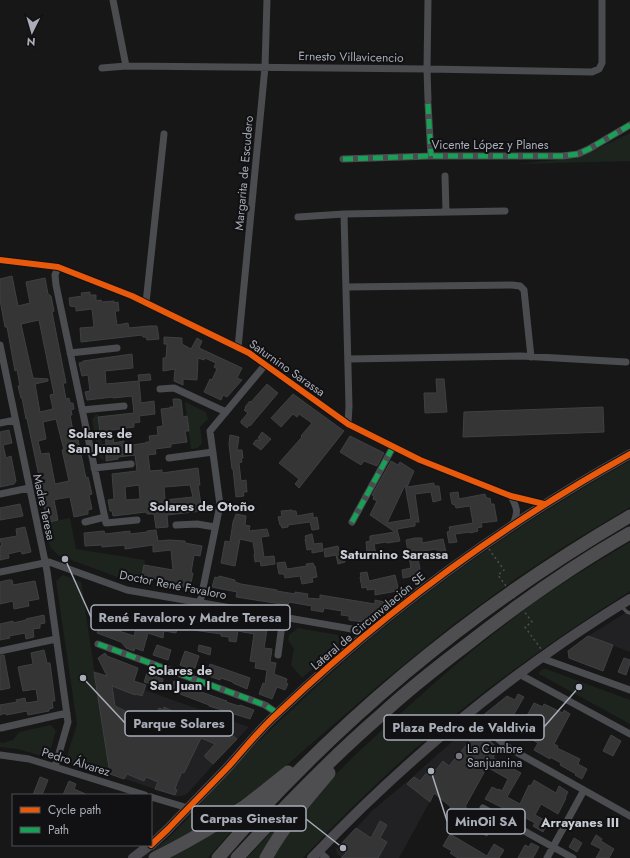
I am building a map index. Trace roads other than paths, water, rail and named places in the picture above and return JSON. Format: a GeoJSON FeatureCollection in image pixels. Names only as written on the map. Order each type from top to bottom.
{"type":"FeatureCollection","features":[{"type":"Feature","properties":{"kind":"highway"},"geometry":{"type":"LineString","coordinates":[[155,858],[214,826],[246,805],[347,724],[399,679],[486,611],[546,568],[630,516]]}},
{"type":"Feature","properties":{"kind":"highway"},"geometry":{"type":"LineString","coordinates":[[237,858],[314,776],[409,690],[517,606],[575,567],[630,533]]}},
{"type":"Feature","properties":{"kind":"highway"},"geometry":{"type":"LineString","coordinates":[[266,858],[284,829],[314,790],[335,766],[409,690]]}},
{"type":"Feature","properties":{"kind":"highway"},"geometry":{"type":"LineString","coordinates":[[218,858],[276,794],[347,724]]}},
{"type":"Feature","properties":{"kind":"street"},"geometry":{"type":"LineString","coordinates":[[113,0],[126,66]]}},
{"type":"Feature","properties":{"kind":"street","name":"Margarita de Escudero"},"geometry":{"type":"LineString","coordinates":[[238,348],[265,67],[267,0]]}},
{"type":"Feature","properties":{"kind":"street"},"geometry":{"type":"LineString","coordinates":[[428,0],[427,69],[431,156]]}},
{"type":"Feature","properties":{"kind":"street","name":"Ernesto Villavicencio"},"geometry":{"type":"LineString","coordinates":[[102,68],[126,66],[265,67],[592,72],[599,69],[602,64],[602,0]]}},
{"type":"Feature","properties":{"kind":"street","name":"Vicente López y Planes"},"geometry":{"type":"LineString","coordinates":[[343,159],[431,156],[563,156],[578,154],[589,149],[630,125]]}},
{"type":"Feature","properties":{"kind":"street"},"geometry":{"type":"LineString","coordinates":[[146,303],[164,134]]}},
{"type":"Feature","properties":{"kind":"street"},"geometry":{"type":"LineString","coordinates":[[445,176],[446,212]]}},
{"type":"Feature","properties":{"kind":"street"},"geometry":{"type":"LineString","coordinates":[[298,217],[344,214],[505,211]]}},
{"type":"Feature","properties":{"kind":"street"},"geometry":{"type":"LineString","coordinates":[[344,214],[349,406],[348,424]]}},
{"type":"Feature","properties":{"kind":"street","name":"Saturnino Sarassa"},"geometry":{"type":"LineString","coordinates":[[0,260],[58,267],[132,296],[249,353],[348,424],[420,460],[511,496],[544,504]]}},
{"type":"Feature","properties":{"kind":"street"},"geometry":{"type":"LineString","coordinates":[[58,267],[55,275],[105,520]]}},
{"type":"Feature","properties":{"kind":"street"},"geometry":{"type":"LineString","coordinates":[[346,287],[520,286],[524,290],[531,357]]}},
{"type":"Feature","properties":{"kind":"street","name":"Madre Teresa"},"geometry":{"type":"LineString","coordinates":[[0,348],[45,563],[67,713],[68,722],[55,767]]}},
{"type":"Feature","properties":{"kind":"street"},"geometry":{"type":"LineString","coordinates":[[70,353],[117,348]]}},
{"type":"Feature","properties":{"kind":"street"},"geometry":{"type":"LineString","coordinates":[[348,359],[521,356],[626,362]]}},
{"type":"Feature","properties":{"kind":"street"},"geometry":{"type":"LineString","coordinates":[[200,603],[220,505],[210,430],[265,365]]}},
{"type":"Feature","properties":{"kind":"street"},"geometry":{"type":"LineString","coordinates":[[160,389],[174,388],[226,412]]}},
{"type":"Feature","properties":{"kind":"street"},"geometry":{"type":"LineString","coordinates":[[82,410],[124,406]]}},
{"type":"Feature","properties":{"kind":"street"},"geometry":{"type":"LineString","coordinates":[[0,423],[15,420]]}},
{"type":"Feature","properties":{"kind":"street"},"geometry":{"type":"LineString","coordinates":[[352,522],[393,446]]}},
{"type":"Feature","properties":{"kind":"street"},"geometry":{"type":"LineString","coordinates":[[169,458],[213,452]]}},
{"type":"Feature","properties":{"kind":"street","name":"Lateral de Circunvalación SE"},"geometry":{"type":"LineString","coordinates":[[152,844],[277,714],[369,632],[469,555],[544,504],[630,454]]}},
{"type":"Feature","properties":{"kind":"street"},"geometry":{"type":"LineString","coordinates":[[94,468],[131,464]]}},
{"type":"Feature","properties":{"kind":"street"},"geometry":{"type":"LineString","coordinates":[[0,494],[29,488]]}},
{"type":"Feature","properties":{"kind":"street"},"geometry":{"type":"LineString","coordinates":[[511,496],[516,505],[517,511],[513,525]]}},
{"type":"Feature","properties":{"kind":"street"},"geometry":{"type":"LineString","coordinates":[[85,522],[105,520],[137,520]]}},
{"type":"Feature","properties":{"kind":"street"},"geometry":{"type":"LineString","coordinates":[[176,525],[197,524],[215,527]]}},
{"type":"Feature","properties":{"kind":"street","name":"Doctor René Favaloro"},"geometry":{"type":"LineString","coordinates":[[0,572],[49,562],[127,590],[369,632]]}},
{"type":"Feature","properties":{"kind":"street"},"geometry":{"type":"LineString","coordinates":[[319,856],[397,774],[435,740],[519,674],[541,654],[630,599]]}},
{"type":"Feature","properties":{"kind":"street"},"geometry":{"type":"LineString","coordinates":[[278,655],[283,617]]}},
{"type":"Feature","properties":{"kind":"street"},"geometry":{"type":"LineString","coordinates":[[0,651],[56,639]]}},
{"type":"Feature","properties":{"kind":"street"},"geometry":{"type":"LineString","coordinates":[[98,644],[265,704],[277,714]]}},
{"type":"Feature","properties":{"kind":"street"},"geometry":{"type":"LineString","coordinates":[[541,654],[630,690]]}},
{"type":"Feature","properties":{"kind":"street"},"geometry":{"type":"LineString","coordinates":[[519,674],[630,734]]}},
{"type":"Feature","properties":{"kind":"street"},"geometry":{"type":"LineString","coordinates":[[1,728],[67,713]]}},
{"type":"Feature","properties":{"kind":"street"},"geometry":{"type":"LineString","coordinates":[[468,714],[509,748],[630,816]]}},
{"type":"Feature","properties":{"kind":"street","name":"Pedro Álvarez"},"geometry":{"type":"LineString","coordinates":[[0,755],[29,759],[142,794]]}},
{"type":"Feature","properties":{"kind":"street"},"geometry":{"type":"LineString","coordinates":[[547,858],[584,790]]}},
{"type":"Feature","properties":{"kind":"street"},"geometry":{"type":"LineString","coordinates":[[152,797],[188,808]]}},
{"type":"Feature","properties":{"kind":"street"},"geometry":{"type":"LineString","coordinates":[[483,808],[573,858]]}},
{"type":"Feature","properties":{"kind":"street","name":"Lateral de Circunvalación SE"},"geometry":{"type":"LineString","coordinates":[[133,858],[150,846]]}},
{"type":"Feature","properties":{"kind":"lane"},"geometry":{"type":"LineString","coordinates":[[620,605],[630,613]]}},
{"type":"Feature","properties":{"kind":"place","name":"René Favaloro y Madre Teresa"},"geometry":{"type":"Point","coordinates":[65,559]}},
{"type":"Feature","properties":{"kind":"place","name":"Parque Solares"},"geometry":{"type":"Point","coordinates":[83,678]}},
{"type":"Feature","properties":{"kind":"place","name":"Plaza Pedro de Valdivia"},"geometry":{"type":"Point","coordinates":[579,687]}},
{"type":"Feature","properties":{"kind":"place","name":"La Cumbre Sanjuanina"},"geometry":{"type":"Point","coordinates":[459,756]}},
{"type":"Feature","properties":{"kind":"place","name":"MinOil SA"},"geometry":{"type":"Point","coordinates":[431,771]}},
{"type":"Feature","properties":{"kind":"place","name":"Carpas Ginestar"},"geometry":{"type":"Point","coordinates":[343,848]}},
{"type":"Feature","properties":{"kind":"district","name":"Solares de San Juan II"},"geometry":{"type":"Point","coordinates":[100,440]}},
{"type":"Feature","properties":{"kind":"district","name":"Solares de Otoño"},"geometry":{"type":"Point","coordinates":[202,506]}},
{"type":"Feature","properties":{"kind":"district","name":"Saturnino Sarassa"},"geometry":{"type":"Point","coordinates":[394,554]}},
{"type":"Feature","properties":{"kind":"district","name":"Solares de San Juan I"},"geometry":{"type":"Point","coordinates":[180,678]}},
{"type":"Feature","properties":{"kind":"district","name":"Arrayanes III"},"geometry":{"type":"Point","coordinates":[580,822]}}]}
